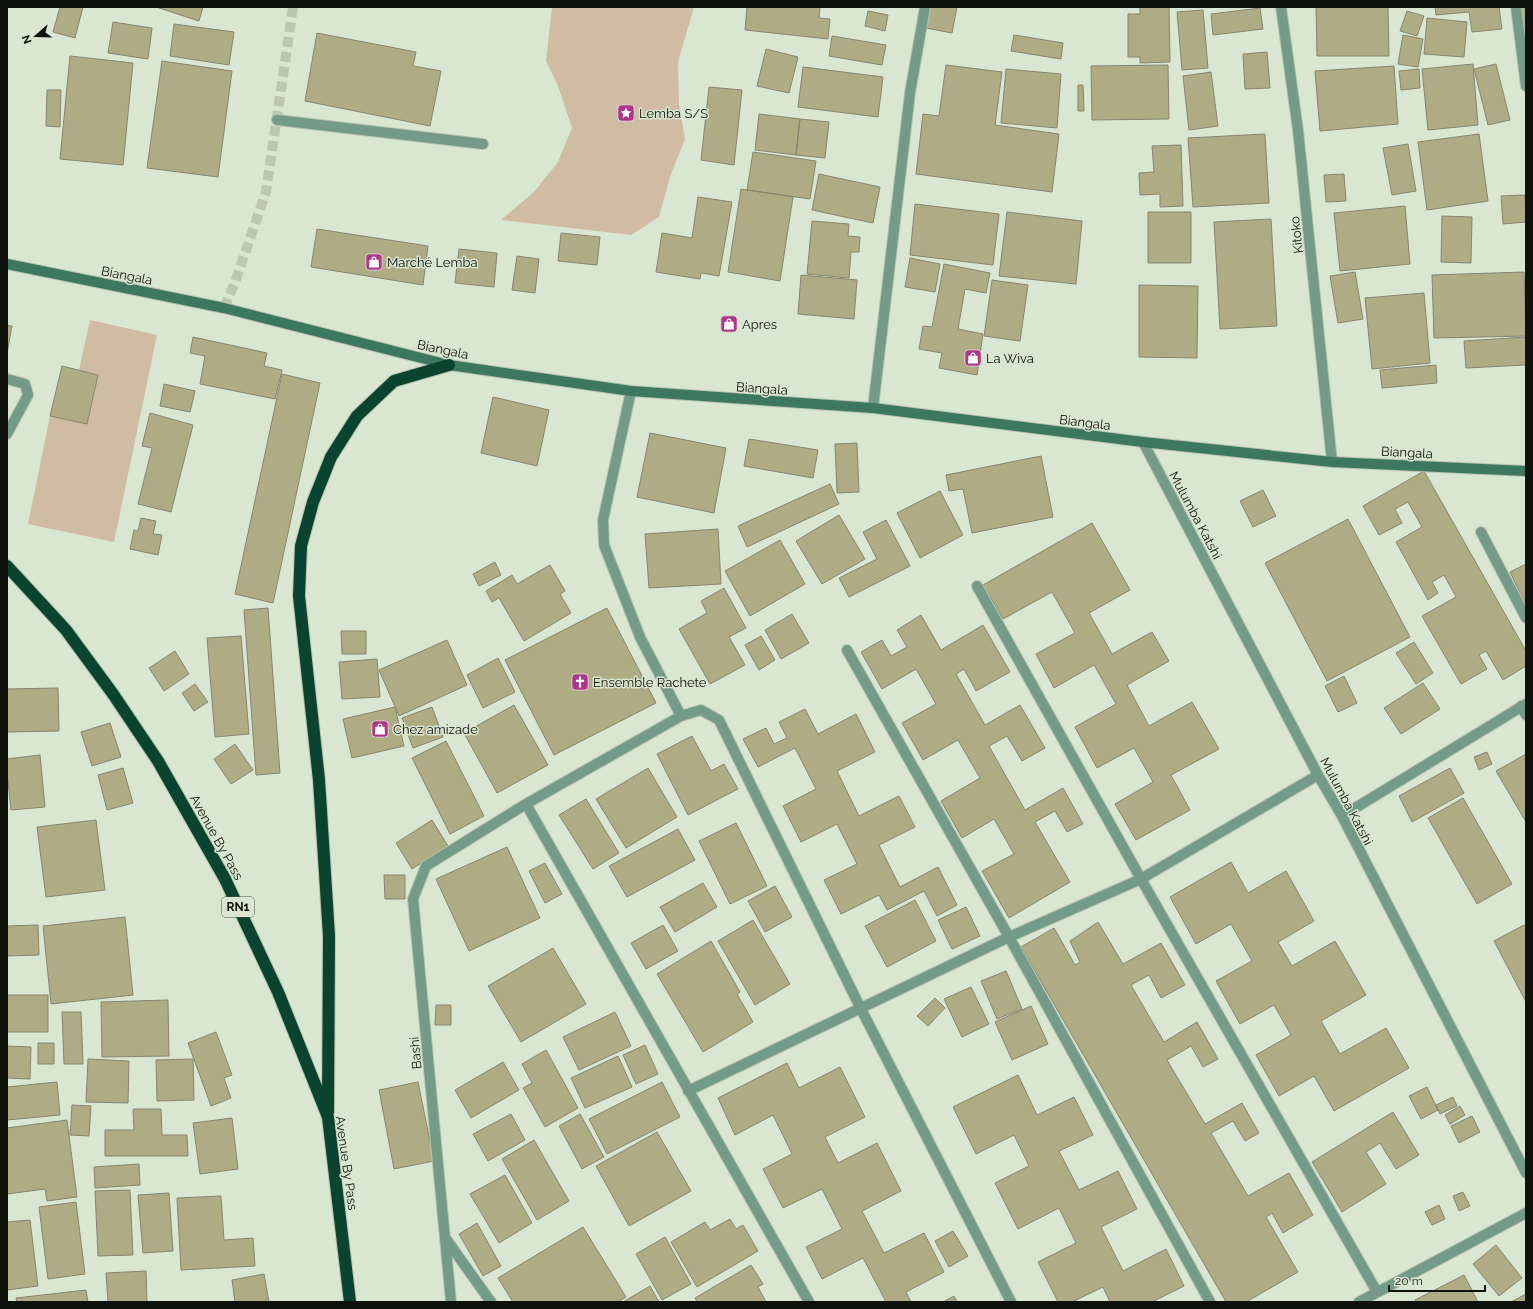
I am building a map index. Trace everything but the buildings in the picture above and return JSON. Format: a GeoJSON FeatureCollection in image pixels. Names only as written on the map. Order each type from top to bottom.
{"type":"FeatureCollection","features":[{"type":"Feature","properties":{"kind":"highway"},"geometry":{"type":"LineString","coordinates":[[328,1117],[329,936],[319,780],[299,596],[301,546],[313,502],[331,458],[357,416],[394,381],[449,365]]}},
{"type":"Feature","properties":{"kind":"highway","name":"Avenue By Pass"},"geometry":{"type":"LineString","coordinates":[[7,566],[66,630],[114,694],[158,761],[225,879],[278,992],[328,1117],[350,1302]]}},
{"type":"Feature","properties":{"kind":"street"},"geometry":{"type":"LineString","coordinates":[[873,408],[910,93],[925,7]]}},
{"type":"Feature","properties":{"kind":"street","name":"Kitoko"},"geometry":{"type":"LineString","coordinates":[[1281,7],[1298,130],[1332,462]]}},
{"type":"Feature","properties":{"kind":"street"},"geometry":{"type":"LineString","coordinates":[[1516,7],[1526,86]]}},
{"type":"Feature","properties":{"kind":"street"},"geometry":{"type":"LineString","coordinates":[[277,120],[483,144]]}},
{"type":"Feature","properties":{"kind":"street","name":"Biangala"},"geometry":{"type":"LineString","coordinates":[[7,264],[224,308],[449,365],[631,391],[873,408],[1143,442],[1332,462],[1526,471]]}},
{"type":"Feature","properties":{"kind":"street"},"geometry":{"type":"LineString","coordinates":[[7,379],[26,384],[28,395],[7,434]]}},
{"type":"Feature","properties":{"kind":"street"},"geometry":{"type":"LineString","coordinates":[[631,391],[603,520],[604,545],[640,637],[681,716]]}},
{"type":"Feature","properties":{"kind":"street","name":"Mulumba Katshi"},"geometry":{"type":"LineString","coordinates":[[1143,442],[1318,775],[1342,816],[1526,1173]]}},
{"type":"Feature","properties":{"kind":"street"},"geometry":{"type":"LineString","coordinates":[[1481,532],[1526,618]]}},
{"type":"Feature","properties":{"kind":"street"},"geometry":{"type":"LineString","coordinates":[[977,586],[1141,879],[1377,1292]]}},
{"type":"Feature","properties":{"kind":"street"},"geometry":{"type":"LineString","coordinates":[[846,650],[1008,937],[1210,1302]]}},
{"type":"Feature","properties":{"kind":"street"},"geometry":{"type":"LineString","coordinates":[[1342,816],[1524,709]]}},
{"type":"Feature","properties":{"kind":"street"},"geometry":{"type":"LineString","coordinates":[[809,1302],[526,804],[681,716],[701,710],[719,720],[860,1007],[1011,1302]]}},
{"type":"Feature","properties":{"kind":"street"},"geometry":{"type":"LineString","coordinates":[[688,1091],[1008,937],[1141,879],[1318,775]]}},
{"type":"Feature","properties":{"kind":"street","name":"Bashi"},"geometry":{"type":"LineString","coordinates":[[451,1302],[413,899],[426,866],[526,804]]}},
{"type":"Feature","properties":{"kind":"street"},"geometry":{"type":"LineString","coordinates":[[1359,1302],[1526,1213]]}},
{"type":"Feature","properties":{"kind":"street","name":"Bashi"},"geometry":{"type":"LineString","coordinates":[[446,1239],[491,1302]]}},
{"type":"Feature","properties":{"kind":"shaded area"},"geometry":{"type":"Polygon","coordinates":[[[552,7],[694,7],[678,62],[679,104],[685,139],[671,174],[659,217],[631,235],[501,220],[534,192],[558,162],[572,128],[558,86],[546,61],[552,7]]]}},
{"type":"Feature","properties":{"kind":"shaded area"},"geometry":{"type":"Polygon","coordinates":[[[90,320],[157,335],[114,542],[28,524],[50,416],[87,424],[98,375],[79,370],[90,320]]]}},
{"type":"Feature","properties":{"kind":"tunnel"},"geometry":{"type":"LineString","coordinates":[[224,308],[234,285],[266,192],[293,7]]}},
{"type":"Feature","properties":{"kind":"place","name":"Lemba S/S"},"geometry":{"type":"Point","coordinates":[626,113]}},
{"type":"Feature","properties":{"kind":"place","name":"Marché Lemba"},"geometry":{"type":"Point","coordinates":[374,262]}},
{"type":"Feature","properties":{"kind":"place","name":"Apres"},"geometry":{"type":"Point","coordinates":[729,324]}},
{"type":"Feature","properties":{"kind":"place","name":"La Wiva"},"geometry":{"type":"Point","coordinates":[973,358]}},
{"type":"Feature","properties":{"kind":"place","name":"Ensemble Rachete"},"geometry":{"type":"Point","coordinates":[580,682]}},
{"type":"Feature","properties":{"kind":"place","name":"Chez amizade"},"geometry":{"type":"Point","coordinates":[380,729]}}]}
